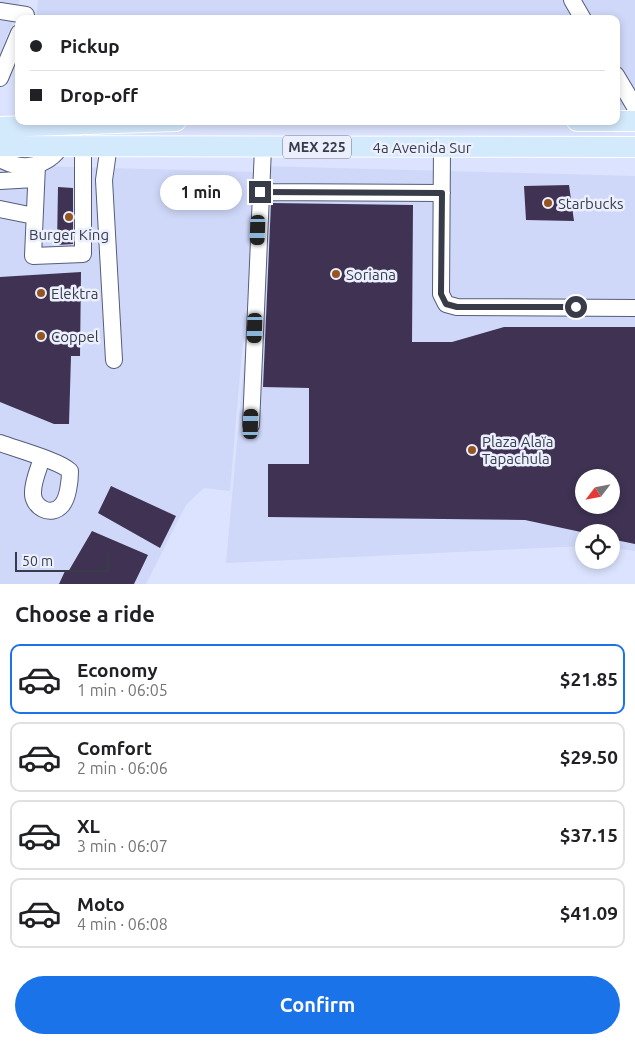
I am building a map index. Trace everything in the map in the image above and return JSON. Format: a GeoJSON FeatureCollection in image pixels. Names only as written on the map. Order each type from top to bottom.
{"type":"FeatureCollection","features":[{"type":"Feature","properties":{"kind":"main road"},"geometry":{"type":"LineString","coordinates":[[620,122],[635,122]]}},
{"type":"Feature","properties":{"kind":"main road"},"geometry":{"type":"LineString","coordinates":[[0,127],[20,125]]}},
{"type":"Feature","properties":{"kind":"main road","name":"4a Avenida Sur"},"geometry":{"type":"LineString","coordinates":[[0,146],[83,144],[263,148],[635,147]]}},
{"type":"Feature","properties":{"kind":"street"},"geometry":{"type":"LineString","coordinates":[[572,0],[581,15]]}},
{"type":"Feature","properties":{"kind":"street"},"geometry":{"type":"LineString","coordinates":[[0,11],[28,12]]}},
{"type":"Feature","properties":{"kind":"street"},"geometry":{"type":"LineString","coordinates":[[0,78],[15,42]]}},
{"type":"Feature","properties":{"kind":"street"},"geometry":{"type":"LineString","coordinates":[[620,82],[635,107]]}},
{"type":"Feature","properties":{"kind":"street"},"geometry":{"type":"LineString","coordinates":[[36,172],[33,256],[83,254],[83,144]]}},
{"type":"Feature","properties":{"kind":"street"},"geometry":{"type":"LineString","coordinates":[[0,181],[36,172],[55,156],[62,145]]}},
{"type":"Feature","properties":{"kind":"street"},"geometry":{"type":"LineString","coordinates":[[109,145],[104,180],[114,360]]}},
{"type":"Feature","properties":{"kind":"street"},"geometry":{"type":"LineString","coordinates":[[442,147],[441,294],[446,304],[457,307],[635,308]]}},
{"type":"Feature","properties":{"kind":"street"},"geometry":{"type":"LineString","coordinates":[[251,424],[263,148]]}},
{"type":"Feature","properties":{"kind":"street"},"geometry":{"type":"LineString","coordinates":[[0,159],[22,165],[36,172]]}},
{"type":"Feature","properties":{"kind":"street"},"geometry":{"type":"LineString","coordinates":[[260,192],[442,193]]}},
{"type":"Feature","properties":{"kind":"street"},"geometry":{"type":"LineString","coordinates":[[0,208],[34,216]]}},
{"type":"Feature","properties":{"kind":"street"},"geometry":{"type":"LineString","coordinates":[[0,443],[42,458]]}},
{"type":"Feature","properties":{"kind":"shaded area"},"geometry":{"type":"Polygon","coordinates":[[[0,0],[20,0],[0,55],[0,0]]]}},
{"type":"Feature","properties":{"kind":"shaded area"},"geometry":{"type":"Polygon","coordinates":[[[38,0],[635,0],[635,105],[620,105],[620,15],[36,15],[38,0]]]}},
{"type":"Feature","properties":{"kind":"shaded area"},"geometry":{"type":"Polygon","coordinates":[[[0,165],[256,172],[259,191],[230,491],[204,488],[186,505],[146,584],[0,584],[0,165]]]}},
{"type":"Feature","properties":{"kind":"shaded area"},"geometry":{"type":"Polygon","coordinates":[[[262,166],[635,176],[635,551],[620,549],[620,524],[575,524],[575,546],[226,563],[262,166]]]}},
{"type":"Feature","properties":{"kind":"building","name":"Starbucks"},"geometry":{"type":"Polygon","coordinates":[[[569,185],[574,221],[526,220],[524,186],[569,185]]]}},
{"type":"Feature","properties":{"kind":"building","name":"Burger King"},"geometry":{"type":"Polygon","coordinates":[[[58,187],[73,188],[73,244],[57,245],[58,187]]]}},
{"type":"Feature","properties":{"kind":"building","name":"Plaza Alaïa Tapachula"},"geometry":{"type":"Polygon","coordinates":[[[271,203],[413,205],[412,342],[452,342],[504,327],[635,327],[635,544],[620,541],[620,524],[575,524],[575,531],[525,520],[268,517],[268,464],[309,464],[309,388],[263,387],[271,203]]]}},
{"type":"Feature","properties":{"kind":"building"},"geometry":{"type":"Polygon","coordinates":[[[81,272],[80,356],[71,356],[69,424],[54,424],[0,402],[0,277],[81,272]]]}},
{"type":"Feature","properties":{"kind":"building"},"geometry":{"type":"Polygon","coordinates":[[[111,486],[176,516],[160,548],[98,513],[111,486]]]}},
{"type":"Feature","properties":{"kind":"building"},"geometry":{"type":"Polygon","coordinates":[[[92,531],[148,555],[134,584],[59,584],[65,571],[68,572],[92,531]]]}},
{"type":"Feature","properties":{"kind":"place","name":"Starbucks"},"geometry":{"type":"Point","coordinates":[548,203]}},
{"type":"Feature","properties":{"kind":"place","name":"Burger King"},"geometry":{"type":"Point","coordinates":[69,217]}},
{"type":"Feature","properties":{"kind":"place","name":"Soriana"},"geometry":{"type":"Point","coordinates":[336,274]}},
{"type":"Feature","properties":{"kind":"place","name":"Elektra"},"geometry":{"type":"Point","coordinates":[41,293]}},
{"type":"Feature","properties":{"kind":"place","name":"Coppel"},"geometry":{"type":"Point","coordinates":[41,336]}},
{"type":"Feature","properties":{"kind":"place","name":"Plaza Alaïa Tapachula"},"geometry":{"type":"Point","coordinates":[472,450]}},
{"type":"Feature","properties":{"kind":"route"},"geometry":{"type":"LineString","coordinates":[[260,192],[442,193],[441,294],[446,304],[457,307],[576,307]]}}]}
